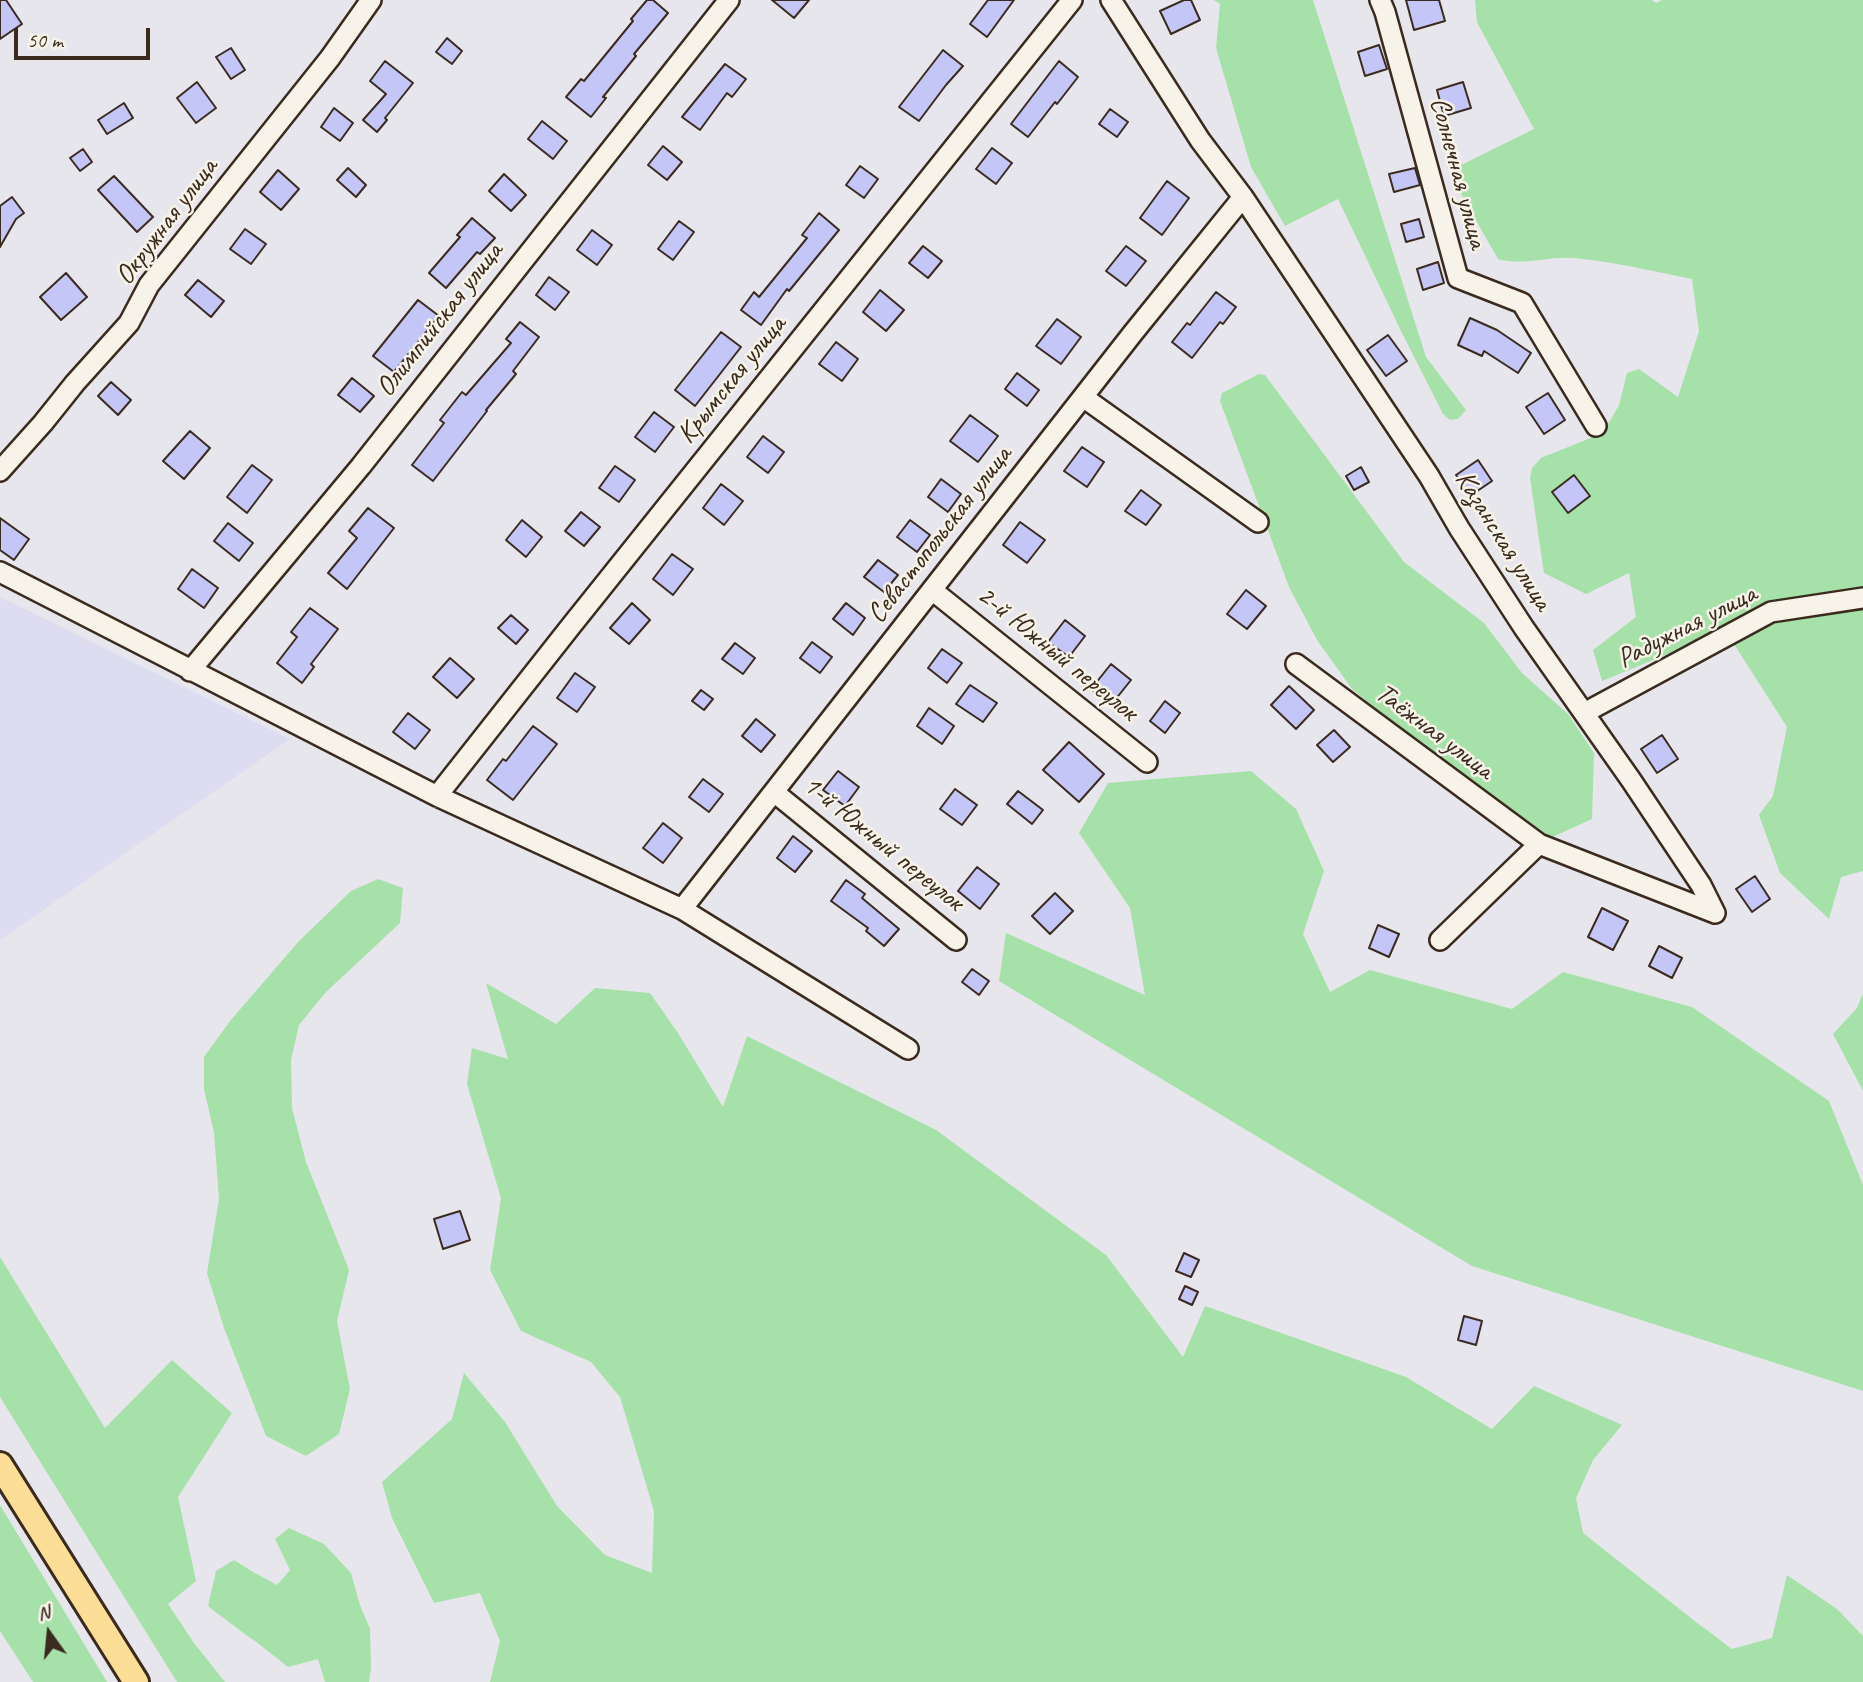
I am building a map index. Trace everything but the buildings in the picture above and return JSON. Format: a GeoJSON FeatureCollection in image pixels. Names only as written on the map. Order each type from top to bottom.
{"type":"FeatureCollection","features":[{"type":"Feature","properties":{"kind":"main road"},"geometry":{"type":"LineString","coordinates":[[0,1465],[136,1682]]}},
{"type":"Feature","properties":{"kind":"street","name":"Окружная улица"},"geometry":{"type":"LineString","coordinates":[[0,471],[129,323],[149,285],[330,58],[371,0]]}},
{"type":"Feature","properties":{"kind":"street","name":"Олимпийская улица"},"geometry":{"type":"LineString","coordinates":[[190,671],[361,466],[729,0]]}},
{"type":"Feature","properties":{"kind":"street","name":"Крымская улица"},"geometry":{"type":"LineString","coordinates":[[437,796],[1072,0]]}},
{"type":"Feature","properties":{"kind":"street","name":"Казанская улица"},"geometry":{"type":"LineString","coordinates":[[1111,0],[1200,140],[1243,197],[1429,476],[1459,528],[1524,628],[1701,885],[1715,913]]}},
{"type":"Feature","properties":{"kind":"street","name":"Солнечная улица"},"geometry":{"type":"LineString","coordinates":[[1380,0],[1458,278],[1522,303],[1597,426]]}},
{"type":"Feature","properties":{"kind":"street","name":"Севастопольская улица"},"geometry":{"type":"LineString","coordinates":[[682,909],[1243,197]]}},
{"type":"Feature","properties":{"kind":"street"},"geometry":{"type":"LineString","coordinates":[[1083,397],[1258,522]]}},
{"type":"Feature","properties":{"kind":"street"},"geometry":{"type":"LineString","coordinates":[[0,572],[437,796],[682,909],[908,1049]]}},
{"type":"Feature","properties":{"kind":"street","name":"2-й Южный переулок"},"geometry":{"type":"LineString","coordinates":[[932,590],[1147,762]]}},
{"type":"Feature","properties":{"kind":"street","name":"Радужная улица"},"geometry":{"type":"LineString","coordinates":[[1584,712],[1771,612],[1863,598]]}},
{"type":"Feature","properties":{"kind":"street","name":"Таёжная улица"},"geometry":{"type":"LineString","coordinates":[[1296,664],[1539,844],[1715,913]]}},
{"type":"Feature","properties":{"kind":"street","name":"1-й Южный переулок"},"geometry":{"type":"LineString","coordinates":[[774,792],[956,940]]}},
{"type":"Feature","properties":{"kind":"street"},"geometry":{"type":"LineString","coordinates":[[1440,940],[1539,844]]}},
{"type":"Feature","properties":{"kind":"shaded area"},"geometry":{"type":"Polygon","coordinates":[[[0,597],[290,739],[0,940],[0,597]]]}},
{"type":"Feature","properties":{"kind":"green space"},"geometry":{"type":"Polygon","coordinates":[[[1214,0],[1313,0],[1426,357],[1466,410],[1458,419],[1450,420],[1443,414],[1338,199],[1285,226],[1251,167],[1216,48],[1220,4],[1214,0]]]}},
{"type":"Feature","properties":{"kind":"green space"},"geometry":{"type":"Polygon","coordinates":[[[1475,0],[1652,0],[1656,3],[1662,0],[1863,0],[1863,871],[1841,877],[1829,919],[1780,873],[1759,815],[1773,796],[1787,727],[1723,627],[1670,653],[1602,681],[1593,650],[1636,617],[1629,573],[1586,594],[1544,573],[1530,478],[1532,468],[1541,458],[1603,433],[1619,405],[1627,373],[1639,369],[1678,397],[1699,331],[1692,279],[1574,258],[1517,262],[1498,259],[1452,178],[1453,169],[1534,129],[1477,22],[1475,0]]]}},
{"type":"Feature","properties":{"kind":"green space"},"geometry":{"type":"Polygon","coordinates":[[[1259,374],[1265,375],[1404,562],[1484,623],[1522,673],[1568,714],[1594,753],[1592,819],[1548,839],[1405,733],[1352,689],[1317,640],[1289,587],[1220,401],[1222,393],[1259,374]]]}},
{"type":"Feature","properties":{"kind":"green space"},"geometry":{"type":"Polygon","coordinates":[[[1251,771],[1296,809],[1324,871],[1303,934],[1330,992],[1370,970],[1512,1009],[1563,972],[1692,1007],[1829,1101],[1863,1185],[1863,1391],[1472,1266],[999,981],[1006,933],[1145,995],[1130,908],[1079,833],[1108,783],[1251,771]]]}},
{"type":"Feature","properties":{"kind":"green space"},"geometry":{"type":"Polygon","coordinates":[[[378,879],[403,888],[400,923],[325,993],[299,1025],[291,1060],[292,1108],[306,1162],[349,1270],[337,1321],[350,1389],[339,1434],[306,1456],[266,1436],[224,1328],[207,1273],[219,1199],[214,1133],[204,1089],[204,1057],[230,1021],[299,941],[351,891],[378,879]]]}},
{"type":"Feature","properties":{"kind":"green space"},"geometry":{"type":"Polygon","coordinates":[[[486,983],[556,1024],[595,988],[650,993],[723,1107],[747,1036],[936,1130],[1106,1255],[1183,1357],[1205,1306],[1406,1377],[1492,1429],[1534,1386],[1622,1425],[1593,1460],[1576,1498],[1583,1533],[1732,1649],[1772,1638],[1787,1575],[1837,1609],[1863,1636],[1863,1682],[490,1682],[500,1641],[480,1593],[434,1603],[392,1518],[382,1482],[452,1419],[464,1373],[505,1422],[557,1506],[605,1555],[652,1573],[654,1511],[620,1397],[591,1362],[521,1331],[490,1270],[501,1198],[467,1084],[472,1048],[508,1059],[486,983]]]}},
{"type":"Feature","properties":{"kind":"green space"},"geometry":{"type":"Polygon","coordinates":[[[1863,993],[1863,1091],[1833,1034],[1857,1008],[1863,993]]]}},
{"type":"Feature","properties":{"kind":"green space"},"geometry":{"type":"Polygon","coordinates":[[[0,1257],[105,1428],[172,1360],[232,1413],[178,1497],[196,1581],[168,1604],[225,1682],[177,1682],[0,1397],[0,1257]]]}},
{"type":"Feature","properties":{"kind":"green space"},"geometry":{"type":"Polygon","coordinates":[[[0,1505],[107,1682],[33,1682],[0,1631],[0,1505]]]}},
{"type":"Feature","properties":{"kind":"green space"},"geometry":{"type":"Polygon","coordinates":[[[289,1528],[324,1544],[351,1573],[370,1629],[369,1682],[325,1682],[318,1659],[288,1667],[208,1606],[216,1571],[234,1560],[277,1585],[290,1570],[275,1539],[289,1528]]]}}]}
